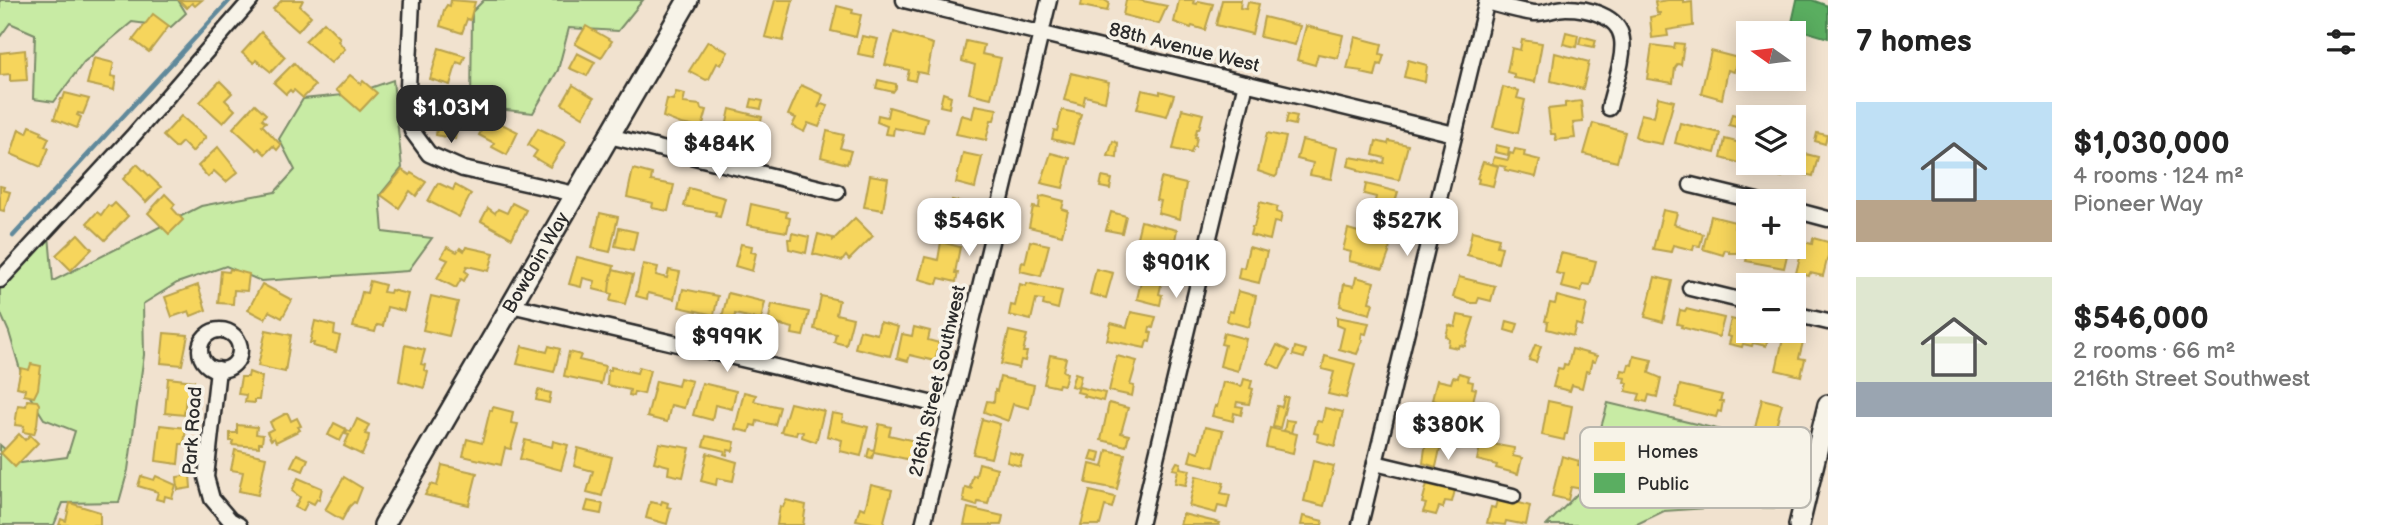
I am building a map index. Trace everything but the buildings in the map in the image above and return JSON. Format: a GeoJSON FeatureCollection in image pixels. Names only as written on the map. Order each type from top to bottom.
{"type":"FeatureCollection","features":[{"type":"Feature","properties":{"kind":"street"},"geometry":{"type":"LineString","coordinates":[[0,280],[132,137],[251,0]]}},
{"type":"Feature","properties":{"kind":"street"},"geometry":{"type":"LineString","coordinates":[[412,0],[408,87],[412,131],[429,154],[463,169],[575,194]]}},
{"type":"Feature","properties":{"kind":"street","name":"Bowdoin Way"},"geometry":{"type":"LineString","coordinates":[[384,525],[688,0]]}},
{"type":"Feature","properties":{"kind":"street","name":"88th Avenue West"},"geometry":{"type":"LineString","coordinates":[[904,0],[1454,134]]}},
{"type":"Feature","properties":{"kind":"street","name":"216th Street Southwest"},"geometry":{"type":"LineString","coordinates":[[923,525],[1049,0]]}},
{"type":"Feature","properties":{"kind":"street"},"geometry":{"type":"LineString","coordinates":[[1360,525],[1487,1],[1531,12],[1544,13],[1563,8],[1584,10],[1602,15],[1617,25],[1623,48],[1609,108]]}},
{"type":"Feature","properties":{"kind":"street"},"geometry":{"type":"LineString","coordinates":[[1140,525],[1246,83]]}},
{"type":"Feature","properties":{"kind":"street"},"geometry":{"type":"LineString","coordinates":[[609,136],[837,192]]}},
{"type":"Feature","properties":{"kind":"street"},"geometry":{"type":"LineString","coordinates":[[1691,185],[1736,196]]}},
{"type":"Feature","properties":{"kind":"street"},"geometry":{"type":"LineString","coordinates":[[1806,213],[1828,219]]}},
{"type":"Feature","properties":{"kind":"street"},"geometry":{"type":"LineString","coordinates":[[1690,288],[1736,299]]}},
{"type":"Feature","properties":{"kind":"street"},"geometry":{"type":"LineString","coordinates":[[511,305],[951,408]]}},
{"type":"Feature","properties":{"kind":"street"},"geometry":{"type":"LineString","coordinates":[[1806,317],[1828,322]]}},
{"type":"Feature","properties":{"kind":"street","name":"Park Road"},"geometry":{"type":"LineString","coordinates":[[218,369],[206,477],[212,499],[230,520],[239,525]]}},
{"type":"Feature","properties":{"kind":"street"},"geometry":{"type":"LineString","coordinates":[[1811,473],[1828,405]]}},
{"type":"Feature","properties":{"kind":"street"},"geometry":{"type":"LineString","coordinates":[[1375,463],[1513,496]]}},
{"type":"Feature","properties":{"kind":"street"},"geometry":{"type":"LineString","coordinates":[[1798,525],[1802,508]]}},
{"type":"Feature","properties":{"kind":"green space"},"geometry":{"type":"Polygon","coordinates":[[[0,0],[178,0],[186,13],[171,27],[132,22],[84,62],[54,102],[33,99],[35,34],[10,23],[0,37],[0,0]]]}},
{"type":"Feature","properties":{"kind":"green space"},"geometry":{"type":"Polygon","coordinates":[[[484,0],[643,0],[618,31],[569,28],[558,70],[533,113],[471,106],[472,12],[484,0]]]}},
{"type":"Feature","properties":{"kind":"green space"},"geometry":{"type":"Polygon","coordinates":[[[393,80],[402,168],[380,195],[383,232],[432,238],[408,271],[261,281],[226,266],[177,283],[143,304],[144,355],[128,470],[119,502],[63,503],[54,525],[0,525],[0,445],[21,463],[67,457],[75,431],[44,419],[26,390],[9,332],[0,312],[0,282],[49,235],[53,281],[201,206],[275,192],[295,170],[279,139],[303,99],[353,94],[393,80]]]}},
{"type":"Feature","properties":{"kind":"green space"},"geometry":{"type":"Polygon","coordinates":[[[1608,403],[1708,427],[1601,427],[1608,403]]]}},
{"type":"Feature","properties":{"kind":"green space"},"geometry":{"type":"Polygon","coordinates":[[[1580,491],[1580,508],[1708,508],[1664,511],[1635,525],[1547,525],[1580,491]]]}},
{"type":"Feature","properties":{"kind":"waterway"},"geometry":{"type":"LineString","coordinates":[[13,236],[230,0]]}}]}
